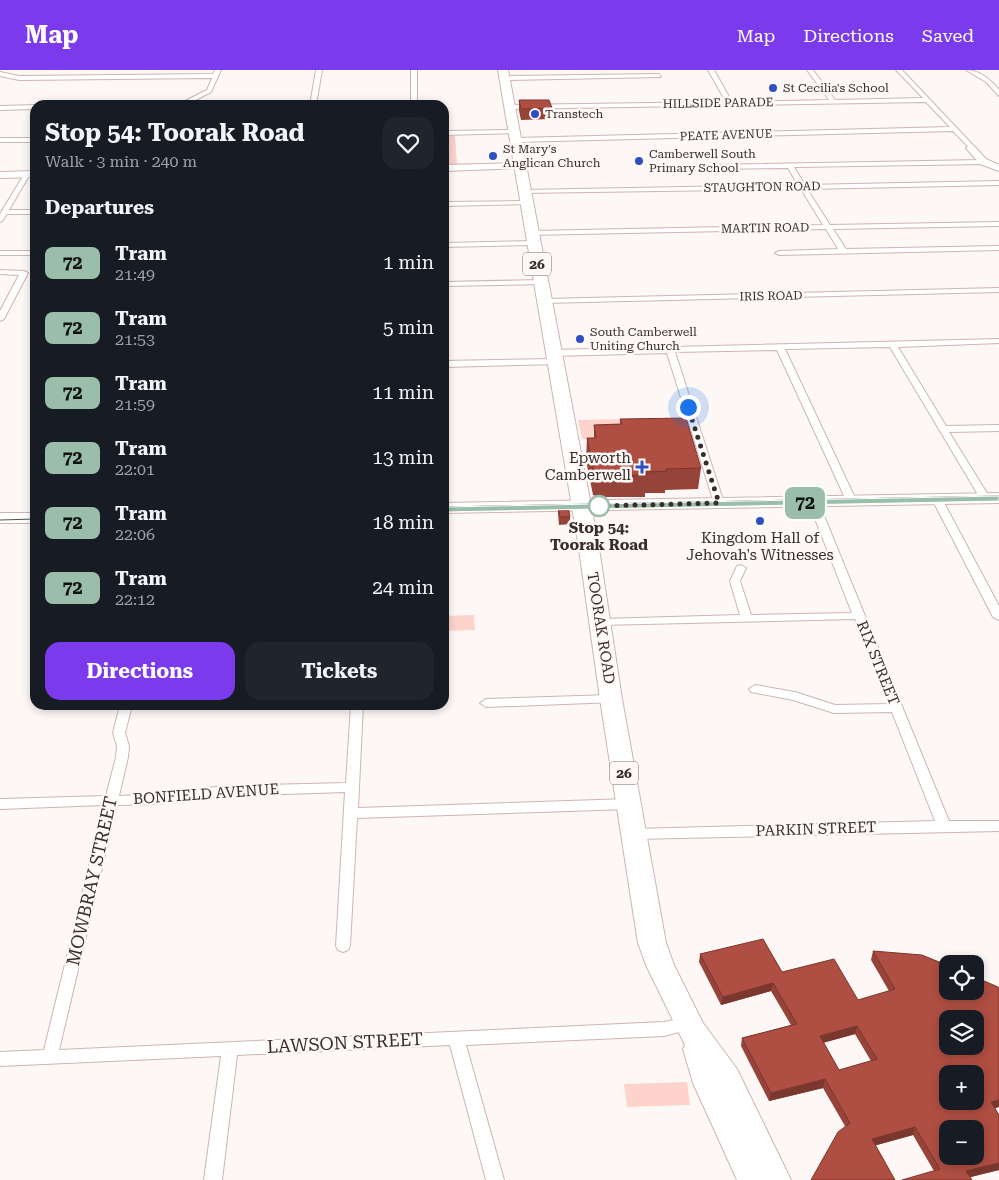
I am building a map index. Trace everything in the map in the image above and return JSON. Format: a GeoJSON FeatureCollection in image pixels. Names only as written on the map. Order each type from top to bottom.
{"type":"FeatureCollection","features":[{"type":"Feature","properties":{"kind":"highway","name":"TOORAK ROAD"},"geometry":{"type":"LineString","coordinates":[[504,74],[581,505],[652,942],[660,965],[691,1027],[726,1078],[775,1180]]}},
{"type":"Feature","properties":{"kind":"highway","name":"TOORAK ROAD"},"geometry":{"type":"LineString","coordinates":[[691,1027],[708,1083],[753,1180]]}},
{"type":"Feature","properties":{"kind":"main road"},"geometry":{"type":"LineString","coordinates":[[449,508],[992,498]]}},
{"type":"Feature","properties":{"kind":"main road"},"geometry":{"type":"LineString","coordinates":[[0,518],[30,518]]}},
{"type":"Feature","properties":{"kind":"street"},"geometry":{"type":"LineString","coordinates":[[314,100],[320,70]]}},
{"type":"Feature","properties":{"kind":"street"},"geometry":{"type":"LineString","coordinates":[[414,70],[414,100]]}},
{"type":"Feature","properties":{"kind":"street"},"geometry":{"type":"LineString","coordinates":[[711,70],[730,103]]}},
{"type":"Feature","properties":{"kind":"street"},"geometry":{"type":"LineString","coordinates":[[810,70],[833,101]]}},
{"type":"Feature","properties":{"kind":"street"},"geometry":{"type":"LineString","coordinates":[[899,70],[984,162]]}},
{"type":"Feature","properties":{"kind":"street"},"geometry":{"type":"LineString","coordinates":[[969,70],[990,83],[999,94]]}},
{"type":"Feature","properties":{"kind":"street"},"geometry":{"type":"LineString","coordinates":[[0,74],[17,78],[217,73],[209,91],[192,100]]}},
{"type":"Feature","properties":{"kind":"street"},"geometry":{"type":"LineString","coordinates":[[504,74],[659,76]]}},
{"type":"Feature","properties":{"kind":"street","name":"HILLSIDE PARADE"},"geometry":{"type":"LineString","coordinates":[[509,106],[926,100]]}},
{"type":"Feature","properties":{"kind":"street"},"geometry":{"type":"LineString","coordinates":[[0,108],[30,107]]}},
{"type":"Feature","properties":{"kind":"street","name":"PEATE AVENUE"},"geometry":{"type":"LineString","coordinates":[[449,133],[514,136],[685,137],[716,134],[954,130]]}},
{"type":"Feature","properties":{"kind":"street"},"geometry":{"type":"LineString","coordinates":[[0,140],[30,140]]}},
{"type":"Feature","properties":{"kind":"street"},"geometry":{"type":"LineString","coordinates":[[712,167],[984,162],[999,167]]}},
{"type":"Feature","properties":{"kind":"street"},"geometry":{"type":"LineString","coordinates":[[449,168],[519,166]]}},
{"type":"Feature","properties":{"kind":"street"},"geometry":{"type":"LineString","coordinates":[[790,166],[843,251]]}},
{"type":"Feature","properties":{"kind":"street"},"geometry":{"type":"LineString","coordinates":[[0,175],[30,174]]}},
{"type":"Feature","properties":{"kind":"street"},"geometry":{"type":"LineString","coordinates":[[0,220],[4,211],[30,175]]}},
{"type":"Feature","properties":{"kind":"street","name":"STAUGHTON ROAD"},"geometry":{"type":"LineString","coordinates":[[449,204],[525,197],[803,187],[999,183]]}},
{"type":"Feature","properties":{"kind":"street"},"geometry":{"type":"LineString","coordinates":[[4,211],[30,212]]}},
{"type":"Feature","properties":{"kind":"street","name":"MARTIN ROAD"},"geometry":{"type":"LineString","coordinates":[[449,245],[532,238],[828,227],[999,224]]}},
{"type":"Feature","properties":{"kind":"street"},"geometry":{"type":"LineString","coordinates":[[780,253],[999,248]]}},
{"type":"Feature","properties":{"kind":"street"},"geometry":{"type":"LineString","coordinates":[[0,253],[30,252]]}},
{"type":"Feature","properties":{"kind":"street"},"geometry":{"type":"LineString","coordinates":[[0,272],[24,273],[0,319]]}},
{"type":"Feature","properties":{"kind":"street"},"geometry":{"type":"LineString","coordinates":[[449,284],[540,282]]}},
{"type":"Feature","properties":{"kind":"street","name":"IRIS ROAD"},"geometry":{"type":"LineString","coordinates":[[544,302],[999,290]]}},
{"type":"Feature","properties":{"kind":"street"},"geometry":{"type":"LineString","coordinates":[[449,364],[670,350],[999,341]]}},
{"type":"Feature","properties":{"kind":"street"},"geometry":{"type":"LineString","coordinates":[[892,345],[943,429],[992,498]]}},
{"type":"Feature","properties":{"kind":"street"},"geometry":{"type":"LineString","coordinates":[[780,347],[851,500]]}},
{"type":"Feature","properties":{"kind":"street"},"geometry":{"type":"LineString","coordinates":[[670,350],[719,503]]}},
{"type":"Feature","properties":{"kind":"street"},"geometry":{"type":"LineString","coordinates":[[943,429],[999,428]]}},
{"type":"Feature","properties":{"kind":"street"},"geometry":{"type":"LineString","coordinates":[[937,499],[999,618]]}},
{"type":"Feature","properties":{"kind":"street","name":"RIX STREET"},"geometry":{"type":"LineString","coordinates":[[813,501],[944,826]]}},
{"type":"Feature","properties":{"kind":"street"},"geometry":{"type":"LineString","coordinates":[[741,568],[736,580],[746,618]]}},
{"type":"Feature","properties":{"kind":"street"},"geometry":{"type":"LineString","coordinates":[[600,622],[858,616]]}},
{"type":"Feature","properties":{"kind":"street"},"geometry":{"type":"LineString","coordinates":[[755,689],[794,696],[834,709],[896,708]]}},
{"type":"Feature","properties":{"kind":"street"},"geometry":{"type":"LineString","coordinates":[[486,703],[611,699]]}},
{"type":"Feature","properties":{"kind":"street","name":"MOWBRAY STREET"},"geometry":{"type":"LineString","coordinates":[[50,1056],[123,751],[119,733],[125,710]]}},
{"type":"Feature","properties":{"kind":"street"},"geometry":{"type":"LineString","coordinates":[[343,946],[357,710]]}},
{"type":"Feature","properties":{"kind":"street","name":"BONFIELD AVENUE"},"geometry":{"type":"LineString","coordinates":[[0,804],[168,798],[224,791],[352,787]]}},
{"type":"Feature","properties":{"kind":"street"},"geometry":{"type":"LineString","coordinates":[[351,813],[629,804]]}},
{"type":"Feature","properties":{"kind":"street","name":"PARKIN STREET"},"geometry":{"type":"LineString","coordinates":[[634,834],[999,826]]}},
{"type":"Feature","properties":{"kind":"street","name":"LAWSON STREET"},"geometry":{"type":"LineString","coordinates":[[0,1058],[691,1027]]}},
{"type":"Feature","properties":{"kind":"street"},"geometry":{"type":"LineString","coordinates":[[456,1038],[495,1180]]}},
{"type":"Feature","properties":{"kind":"street"},"geometry":{"type":"LineString","coordinates":[[212,1180],[230,1048]]}},
{"type":"Feature","properties":{"kind":"shaded area"},"geometry":{"type":"Polygon","coordinates":[[[449,136],[455,136],[457,164],[449,165],[449,136]]]}},
{"type":"Feature","properties":{"kind":"shaded area"},"geometry":{"type":"Polygon","coordinates":[[[630,419],[688,437],[582,439],[578,420],[630,419]]]}},
{"type":"Feature","properties":{"kind":"shaded area"},"geometry":{"type":"Polygon","coordinates":[[[474,615],[475,630],[449,631],[449,616],[474,615]]]}},
{"type":"Feature","properties":{"kind":"shaded area"},"geometry":{"type":"Polygon","coordinates":[[[687,1082],[690,1105],[627,1107],[624,1084],[687,1082]]]}},
{"type":"Feature","properties":{"kind":"building"},"geometry":{"type":"Polygon","coordinates":[[[519,100],[549,100],[552,108],[521,109],[519,100]]]}},
{"type":"Feature","properties":{"kind":"building"},"geometry":{"type":"Polygon","coordinates":[[[686,418],[701,468],[666,469],[667,471],[646,472],[647,475],[599,476],[594,474],[587,438],[596,438],[594,425],[622,424],[620,419],[686,418]]]}},
{"type":"Feature","properties":{"kind":"building"},"geometry":{"type":"Polygon","coordinates":[[[558,506],[568,506],[570,517],[560,517],[558,506]]]}},
{"type":"Feature","properties":{"kind":"building"},"geometry":{"type":"Polygon","coordinates":[[[763,939],[782,972],[834,959],[858,1000],[895,989],[873,951],[922,955],[939,962],[939,1000],[984,1000],[984,981],[998,987],[999,1100],[991,1102],[999,1115],[999,1163],[966,1171],[972,1180],[902,1180],[940,1169],[915,1127],[872,1139],[895,1180],[811,1180],[838,1132],[850,1123],[825,1079],[771,1093],[742,1038],[797,1024],[773,983],[723,997],[700,954],[763,939]],[[857,1026],[820,1036],[839,1070],[877,1059],[857,1026]]]}},
{"type":"Feature","properties":{"kind":"tram line"},"geometry":{"type":"LineString","coordinates":[[449,507],[999,496]]}},
{"type":"Feature","properties":{"kind":"tram line","name":"72"},"geometry":{"type":"LineString","coordinates":[[449,510],[999,499]]}},
{"type":"Feature","properties":{"kind":"tram line"},"geometry":{"type":"LineString","coordinates":[[0,520],[30,519]]}},
{"type":"Feature","properties":{"kind":"place","name":"St Cecilia's School"},"geometry":{"type":"Point","coordinates":[773,88]}},
{"type":"Feature","properties":{"kind":"place","name":"Transtech"},"geometry":{"type":"Point","coordinates":[535,114]}},
{"type":"Feature","properties":{"kind":"place","name":"St Mary's Anglican Church"},"geometry":{"type":"Point","coordinates":[493,156]}},
{"type":"Feature","properties":{"kind":"place","name":"Camberwell South Primary School"},"geometry":{"type":"Point","coordinates":[639,161]}},
{"type":"Feature","properties":{"kind":"place","name":"South Camberwell Uniting Church"},"geometry":{"type":"Point","coordinates":[580,339]}},
{"type":"Feature","properties":{"kind":"place","name":"Epworth Camberwell"},"geometry":{"type":"Point","coordinates":[642,467]}},
{"type":"Feature","properties":{"kind":"place","name":"Stop 54: Toorak Road"},"geometry":{"type":"Point","coordinates":[599,506]}},
{"type":"Feature","properties":{"kind":"place","name":"Kingdom Hall of Jehovah's Witnesses"},"geometry":{"type":"Point","coordinates":[760,521]}},
{"type":"Feature","properties":{"kind":"route"},"geometry":{"type":"LineString","coordinates":[[599,506],[719,503],[688,407]]}}]}
